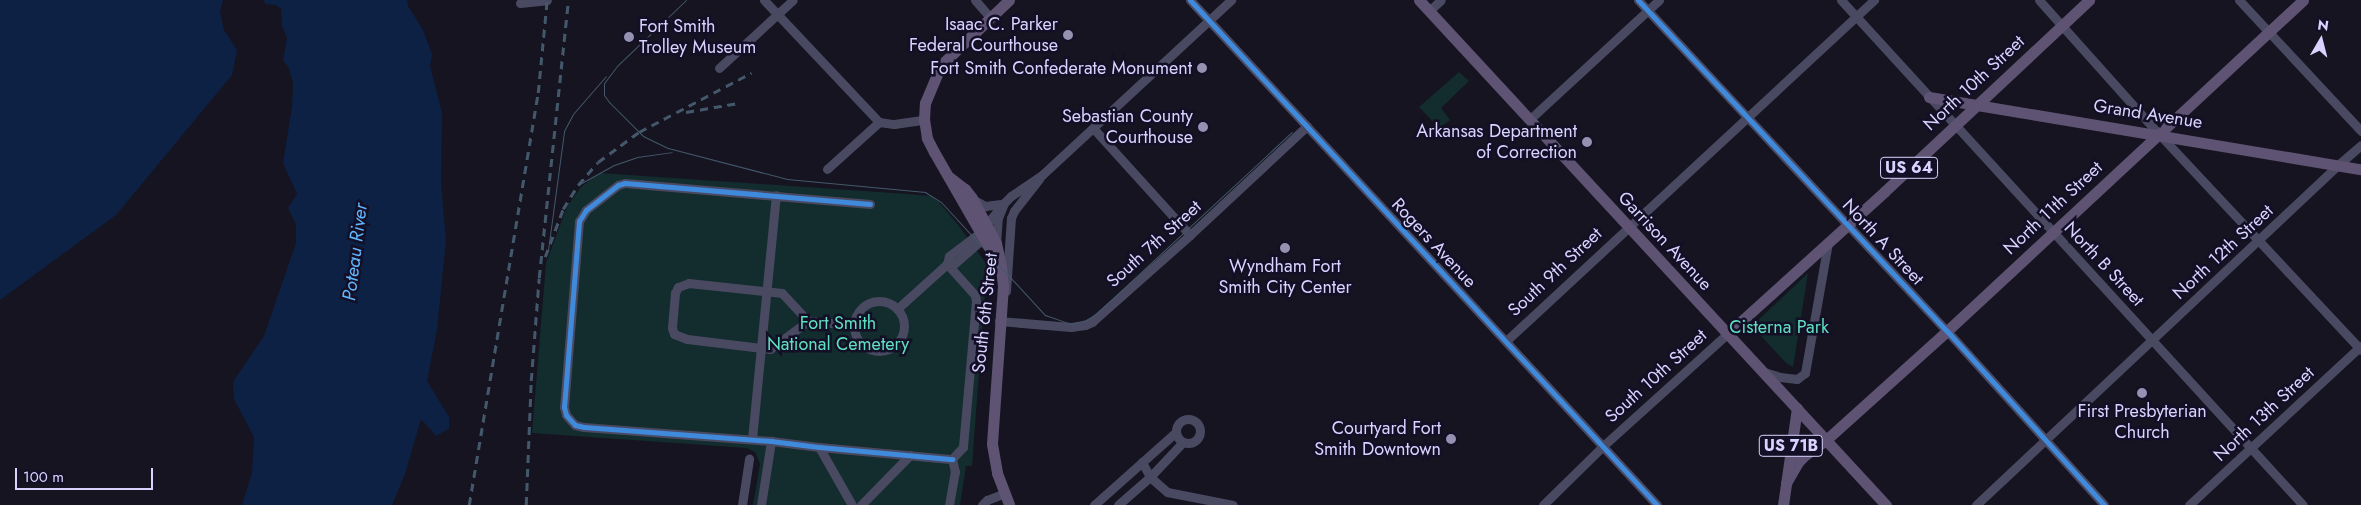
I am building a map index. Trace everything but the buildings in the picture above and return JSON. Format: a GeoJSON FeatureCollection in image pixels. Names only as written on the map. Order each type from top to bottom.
{"type":"FeatureCollection","features":[{"type":"Feature","properties":{"kind":"main road"},"geometry":{"type":"LineString","coordinates":[[1001,298],[1003,286],[996,243],[983,232],[954,190],[928,138],[924,120],[925,103],[940,65],[1009,0]]}},
{"type":"Feature","properties":{"kind":"main road","name":"Garrison Avenue"},"geometry":{"type":"LineString","coordinates":[[1419,0],[1886,505]]}},
{"type":"Feature","properties":{"kind":"main road","name":"North 10th Street"},"geometry":{"type":"LineString","coordinates":[[1727,334],[1848,225],[2089,0]]}},
{"type":"Feature","properties":{"kind":"main road","name":"North 11th Street"},"geometry":{"type":"LineString","coordinates":[[1826,440],[1947,332],[2158,133],[2303,0]]}},
{"type":"Feature","properties":{"kind":"main road","name":"Grand Avenue"},"geometry":{"type":"LineString","coordinates":[[1930,97],[2158,133],[2361,169]]}},
{"type":"Feature","properties":{"kind":"main road"},"geometry":{"type":"LineString","coordinates":[[949,177],[966,189],[972,198],[983,232],[994,257],[1001,298]]}},
{"type":"Feature","properties":{"kind":"main road","name":"South 6th Street"},"geometry":{"type":"LineString","coordinates":[[1001,298],[992,444],[1003,494],[1009,505]]}},
{"type":"Feature","properties":{"kind":"main road","name":"US 71B"},"geometry":{"type":"LineString","coordinates":[[1783,505],[1797,408]]}},
{"type":"Feature","properties":{"kind":"main road","name":"US 71B"},"geometry":{"type":"LineString","coordinates":[[1786,483],[1798,462],[1826,440]]}},
{"type":"Feature","properties":{"kind":"street"},"geometry":{"type":"LineString","coordinates":[[520,3],[547,0]]}},
{"type":"Feature","properties":{"kind":"street"},"geometry":{"type":"LineString","coordinates":[[764,0],[879,122],[894,124],[924,120]]}},
{"type":"Feature","properties":{"kind":"street"},"geometry":{"type":"LineString","coordinates":[[719,68],[793,0]]}},
{"type":"Feature","properties":{"kind":"street"},"geometry":{"type":"LineString","coordinates":[[975,0],[990,17]]}},
{"type":"Feature","properties":{"kind":"street","name":"Rogers Avenue"},"geometry":{"type":"LineString","coordinates":[[1190,0],[1657,505]]}},
{"type":"Feature","properties":{"kind":"street","name":"South 6th Street"},"geometry":{"type":"LineString","coordinates":[[1001,298],[1008,289],[1014,211],[1042,175],[1231,0]]}},
{"type":"Feature","properties":{"kind":"street"},"geometry":{"type":"LineString","coordinates":[[1429,11],[1441,0]]}},
{"type":"Feature","properties":{"kind":"street","name":"North A Street"},"geometry":{"type":"LineString","coordinates":[[1638,0],[1947,332],[2104,505]]}},
{"type":"Feature","properties":{"kind":"street"},"geometry":{"type":"LineString","coordinates":[[1530,120],[1659,0]]}},
{"type":"Feature","properties":{"kind":"street","name":"North B Street"},"geometry":{"type":"LineString","coordinates":[[1841,0],[2303,505]]}},
{"type":"Feature","properties":{"kind":"street","name":"South 9th Street"},"geometry":{"type":"LineString","coordinates":[[1506,341],[1874,0]]}},
{"type":"Feature","properties":{"kind":"street"},"geometry":{"type":"LineString","coordinates":[[2039,0],[2158,133],[2360,348]]}},
{"type":"Feature","properties":{"kind":"street"},"geometry":{"type":"LineString","coordinates":[[2239,0],[2361,131]]}},
{"type":"Feature","properties":{"kind":"street"},"geometry":{"type":"LineString","coordinates":[[828,169],[879,122]]}},
{"type":"Feature","properties":{"kind":"street","name":"South 7th Street"},"geometry":{"type":"LineString","coordinates":[[999,321],[1071,327],[1084,325],[1100,315],[1307,126]]}},
{"type":"Feature","properties":{"kind":"street"},"geometry":{"type":"LineString","coordinates":[[1093,128],[1190,234]]}},
{"type":"Feature","properties":{"kind":"street","name":"North 12th Street"},"geometry":{"type":"LineString","coordinates":[[1976,505],[2361,145]]}},
{"type":"Feature","properties":{"kind":"street","name":"South 6th Street"},"geometry":{"type":"LineString","coordinates":[[994,257],[998,218],[1004,204],[1019,189],[1042,175]]}},
{"type":"Feature","properties":{"kind":"street"},"geometry":{"type":"LineString","coordinates":[[870,204],[625,183],[618,185],[586,210],[579,221],[564,407],[569,421],[584,427],[752,439],[952,459]]}},
{"type":"Feature","properties":{"kind":"street"},"geometry":{"type":"LineString","coordinates":[[752,439],[776,195]]}},
{"type":"Feature","properties":{"kind":"street"},"geometry":{"type":"LineString","coordinates":[[972,198],[984,206],[1004,204]]}},
{"type":"Feature","properties":{"kind":"street"},"geometry":{"type":"LineString","coordinates":[[897,309],[947,264],[950,255],[983,232],[989,219],[1004,204]]}},
{"type":"Feature","properties":{"kind":"street"},"geometry":{"type":"LineString","coordinates":[[1764,372],[1780,378],[1797,379],[1806,374],[1828,242]]}},
{"type":"Feature","properties":{"kind":"street"},"geometry":{"type":"LineString","coordinates":[[947,264],[975,294],[976,300],[963,447],[952,459]]}},
{"type":"Feature","properties":{"kind":"street"},"geometry":{"type":"LineString","coordinates":[[808,321],[782,293],[689,283],[678,287],[674,292],[672,328],[674,334],[680,338],[770,349],[808,321],[853,325]]}},
{"type":"Feature","properties":{"kind":"street"},"geometry":{"type":"LineString","coordinates":[[885,301],[897,309],[902,316],[904,329],[898,343],[888,350],[879,352],[865,347],[856,337],[853,325],[859,310],[870,302],[885,301]]}},
{"type":"Feature","properties":{"kind":"street","name":"South 10th Street"},"geometry":{"type":"LineString","coordinates":[[1543,505],[1603,446],[1727,334]]}},
{"type":"Feature","properties":{"kind":"street","name":"North 13th Street"},"geometry":{"type":"LineString","coordinates":[[2189,505],[2360,348]]}},
{"type":"Feature","properties":{"kind":"street"},"geometry":{"type":"LineString","coordinates":[[1094,505],[1176,432],[1178,424],[1186,419],[1195,421],[1200,432],[1195,440],[1183,442],[1150,477],[1118,505]]}},
{"type":"Feature","properties":{"kind":"street"},"geometry":{"type":"LineString","coordinates":[[1176,432],[1183,442]]}},
{"type":"Feature","properties":{"kind":"street"},"geometry":{"type":"LineString","coordinates":[[761,505],[771,441]]}},
{"type":"Feature","properties":{"kind":"street"},"geometry":{"type":"LineString","coordinates":[[819,447],[852,505]]}},
{"type":"Feature","properties":{"kind":"street"},"geometry":{"type":"LineString","coordinates":[[861,505],[910,455]]}},
{"type":"Feature","properties":{"kind":"street"},"geometry":{"type":"LineString","coordinates":[[950,505],[955,472],[952,459]]}},
{"type":"Feature","properties":{"kind":"street"},"geometry":{"type":"LineString","coordinates":[[742,505],[749,460]]}},
{"type":"Feature","properties":{"kind":"street"},"geometry":{"type":"LineString","coordinates":[[1142,462],[1150,477],[1161,488],[1172,494],[1234,505]]}},
{"type":"Feature","properties":{"kind":"street"},"geometry":{"type":"LineString","coordinates":[[982,505],[988,500],[1003,494]]}},
{"type":"Feature","properties":{"kind":"green space"},"geometry":{"type":"Polygon","coordinates":[[[1459,72],[1469,81],[1441,108],[1450,120],[1439,128],[1419,107],[1459,72]]]}},
{"type":"Feature","properties":{"kind":"green space","name":"Fort Smith National Cemetery"},"geometry":{"type":"Polygon","coordinates":[[[600,173],[908,194],[931,196],[939,202],[987,265],[972,466],[966,466],[960,505],[753,505],[760,464],[755,452],[747,448],[532,433],[546,263],[567,207],[581,187],[600,173]]]}},
{"type":"Feature","properties":{"kind":"green space","name":"Cisterna Park"},"geometry":{"type":"Polygon","coordinates":[[[1808,273],[1793,367],[1786,363],[1752,326],[1808,273]]]}},
{"type":"Feature","properties":{"kind":"water"},"geometry":{"type":"Polygon","coordinates":[[[0,0],[223,0],[220,12],[224,30],[237,50],[232,75],[116,215],[0,300],[0,0]]]}},
{"type":"Feature","properties":{"kind":"water","name":"Poteau River"},"geometry":{"type":"Polygon","coordinates":[[[264,0],[407,0],[408,6],[423,30],[432,54],[430,66],[442,113],[441,184],[446,240],[437,330],[427,381],[449,417],[449,429],[436,436],[421,419],[405,474],[392,505],[242,505],[252,473],[254,437],[234,399],[233,382],[264,336],[296,243],[296,224],[288,208],[297,194],[283,163],[292,107],[293,83],[288,66],[283,61],[287,38],[282,26],[281,9],[276,5],[265,4],[264,0]]]}},
{"type":"Feature","properties":{"kind":"tram line"},"geometry":{"type":"LineString","coordinates":[[686,0],[617,66],[604,83],[604,95],[609,102],[643,136],[668,148],[787,179],[925,192],[941,202],[1045,315],[1071,324],[1086,320],[1097,313],[1292,132]]}},
{"type":"Feature","properties":{"kind":"tram line"},"geometry":{"type":"LineString","coordinates":[[548,250],[564,131],[573,114],[606,76]]}},
{"type":"Feature","properties":{"kind":"tram line"},"geometry":{"type":"LineString","coordinates":[[578,185],[614,165],[637,157],[672,152]]}},
{"type":"Feature","properties":{"kind":"railway"},"geometry":{"type":"LineString","coordinates":[[469,505],[538,93],[547,0]]}},
{"type":"Feature","properties":{"kind":"railway"},"geometry":{"type":"LineString","coordinates":[[526,505],[531,381],[539,278],[568,0]]}},
{"type":"Feature","properties":{"kind":"railway"},"geometry":{"type":"LineString","coordinates":[[545,257],[563,209],[578,185],[598,162],[639,132],[751,73]]}},
{"type":"Feature","properties":{"kind":"railway"},"geometry":{"type":"LineString","coordinates":[[686,112],[738,103]]}},
{"type":"Feature","properties":{"kind":"cycle path"},"geometry":{"type":"LineString","coordinates":[[1190,0],[1657,505]]}},
{"type":"Feature","properties":{"kind":"cycle path"},"geometry":{"type":"LineString","coordinates":[[1638,0],[1947,331],[2104,505]]}},
{"type":"Feature","properties":{"kind":"cycle path"},"geometry":{"type":"LineString","coordinates":[[870,204],[625,183],[618,185],[586,210],[579,221],[564,407],[566,415],[575,425],[584,427],[771,441],[952,459]]}},
{"type":"Feature","properties":{"kind":"place","name":"Isaac C. Parker Federal Courthouse"},"geometry":{"type":"Point","coordinates":[1068,35]}},
{"type":"Feature","properties":{"kind":"place","name":"Fort Smith Trolley Museum"},"geometry":{"type":"Point","coordinates":[629,37]}},
{"type":"Feature","properties":{"kind":"place","name":"Fort Smith Confederate Monument"},"geometry":{"type":"Point","coordinates":[1202,68]}},
{"type":"Feature","properties":{"kind":"place","name":"Sebastian County Courthouse"},"geometry":{"type":"Point","coordinates":[1203,127]}},
{"type":"Feature","properties":{"kind":"place","name":"Arkansas Department of Correction"},"geometry":{"type":"Point","coordinates":[1587,142]}},
{"type":"Feature","properties":{"kind":"place","name":"Wyndham Fort Smith City Center"},"geometry":{"type":"Point","coordinates":[1285,248]}},
{"type":"Feature","properties":{"kind":"place","name":"First Presbyterian Church"},"geometry":{"type":"Point","coordinates":[2142,393]}},
{"type":"Feature","properties":{"kind":"place","name":"Courtyard Fort Smith Downtown"},"geometry":{"type":"Point","coordinates":[1451,439]}}]}
